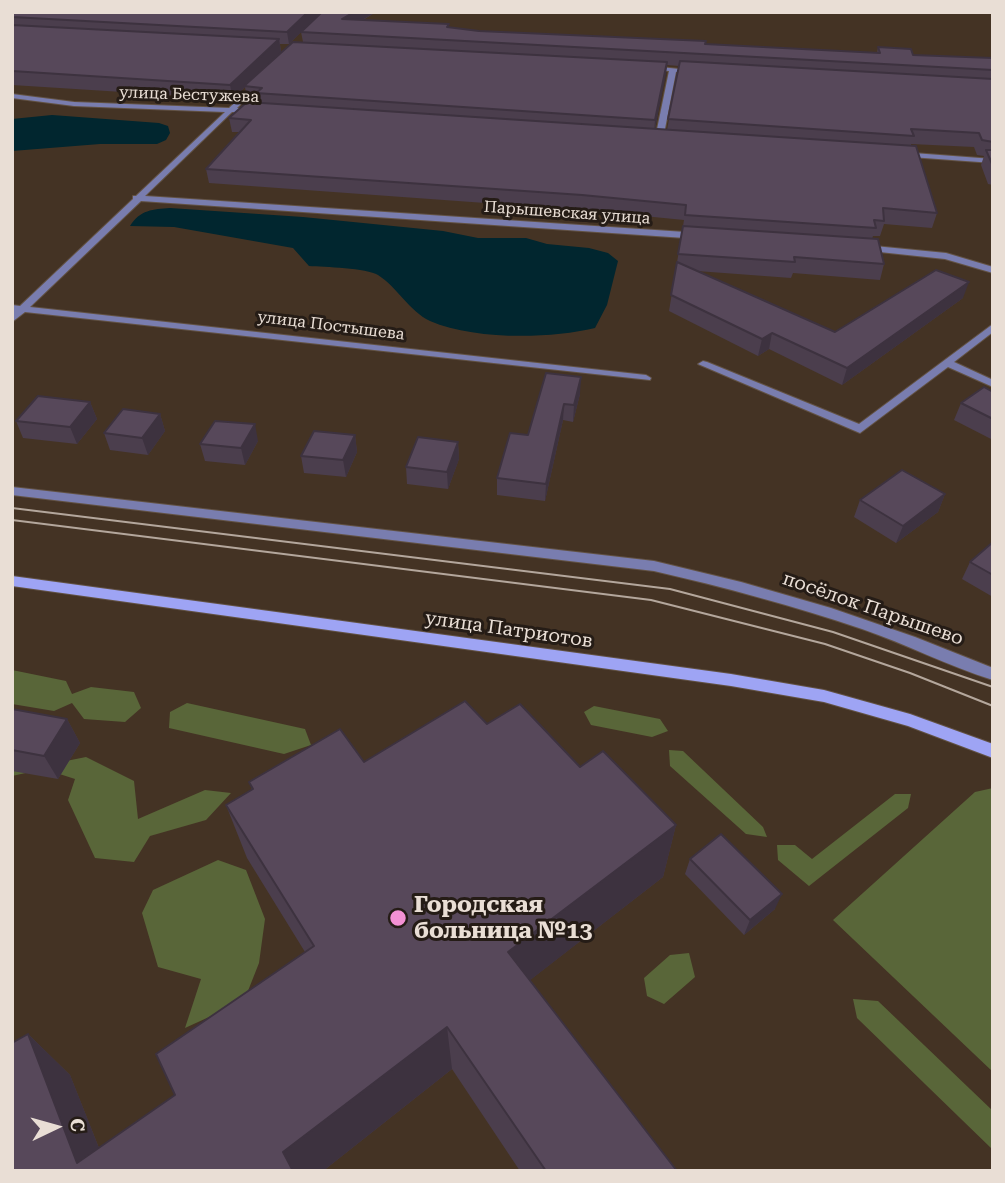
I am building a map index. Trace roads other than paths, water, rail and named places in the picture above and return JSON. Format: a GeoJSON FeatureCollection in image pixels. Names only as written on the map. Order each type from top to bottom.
{"type":"FeatureCollection","features":[{"type":"Feature","properties":{"kind":"main road","name":"улица Патриотов"},"geometry":{"type":"LineString","coordinates":[[12,582],[732,680],[824,696],[910,720],[993,751]]}},
{"type":"Feature","properties":{"kind":"street"},"geometry":{"type":"LineString","coordinates":[[646,68],[701,71]]}},
{"type":"Feature","properties":{"kind":"street"},"geometry":{"type":"LineString","coordinates":[[659,139],[673,69]]}},
{"type":"Feature","properties":{"kind":"street"},"geometry":{"type":"LineString","coordinates":[[12,320],[18,308],[267,74]]}},
{"type":"Feature","properties":{"kind":"street","name":"улица Бестужева"},"geometry":{"type":"LineString","coordinates":[[12,96],[74,104],[258,111]]}},
{"type":"Feature","properties":{"kind":"street"},"geometry":{"type":"LineString","coordinates":[[645,138],[673,140]]}},
{"type":"Feature","properties":{"kind":"street"},"geometry":{"type":"LineString","coordinates":[[895,154],[993,161]]}},
{"type":"Feature","properties":{"kind":"street","name":"Парышевская улица"},"geometry":{"type":"LineString","coordinates":[[136,198],[707,237]]}},
{"type":"Feature","properties":{"kind":"street"},"geometry":{"type":"LineString","coordinates":[[847,247],[946,256],[993,270]]}},
{"type":"Feature","properties":{"kind":"street","name":"улица Постышева"},"geometry":{"type":"LineString","coordinates":[[18,308],[646,378]]}},
{"type":"Feature","properties":{"kind":"street"},"geometry":{"type":"LineString","coordinates":[[703,364],[860,429],[993,327]]}},
{"type":"Feature","properties":{"kind":"street"},"geometry":{"type":"LineString","coordinates":[[948,363],[993,384]]}},
{"type":"Feature","properties":{"kind":"street","name":"посёлок Парышево"},"geometry":{"type":"LineString","coordinates":[[12,491],[654,566],[738,584],[829,610],[993,674]]}},
{"type":"Feature","properties":{"kind":"water"},"geometry":{"type":"Polygon","coordinates":[[[52,115],[159,123],[168,126],[170,133],[166,140],[157,144],[100,144],[12,151],[12,119],[52,115]]]}},
{"type":"Feature","properties":{"kind":"water"},"geometry":{"type":"Polygon","coordinates":[[[170,208],[303,217],[443,231],[478,238],[526,238],[547,244],[589,248],[608,253],[618,261],[607,305],[595,328],[534,336],[468,332],[423,317],[378,275],[355,269],[309,266],[293,248],[174,227],[130,226],[143,214],[170,208]]]}},
{"type":"Feature","properties":{"kind":"tram line"},"geometry":{"type":"LineString","coordinates":[[12,508],[670,589],[833,632],[993,687]]}},
{"type":"Feature","properties":{"kind":"tram line"},"geometry":{"type":"LineString","coordinates":[[12,520],[651,600],[825,644],[910,673],[993,706]]}},
{"type":"Feature","properties":{"kind":"place","name":"Городская больница №13"},"geometry":{"type":"Point","coordinates":[398,918]}}]}
